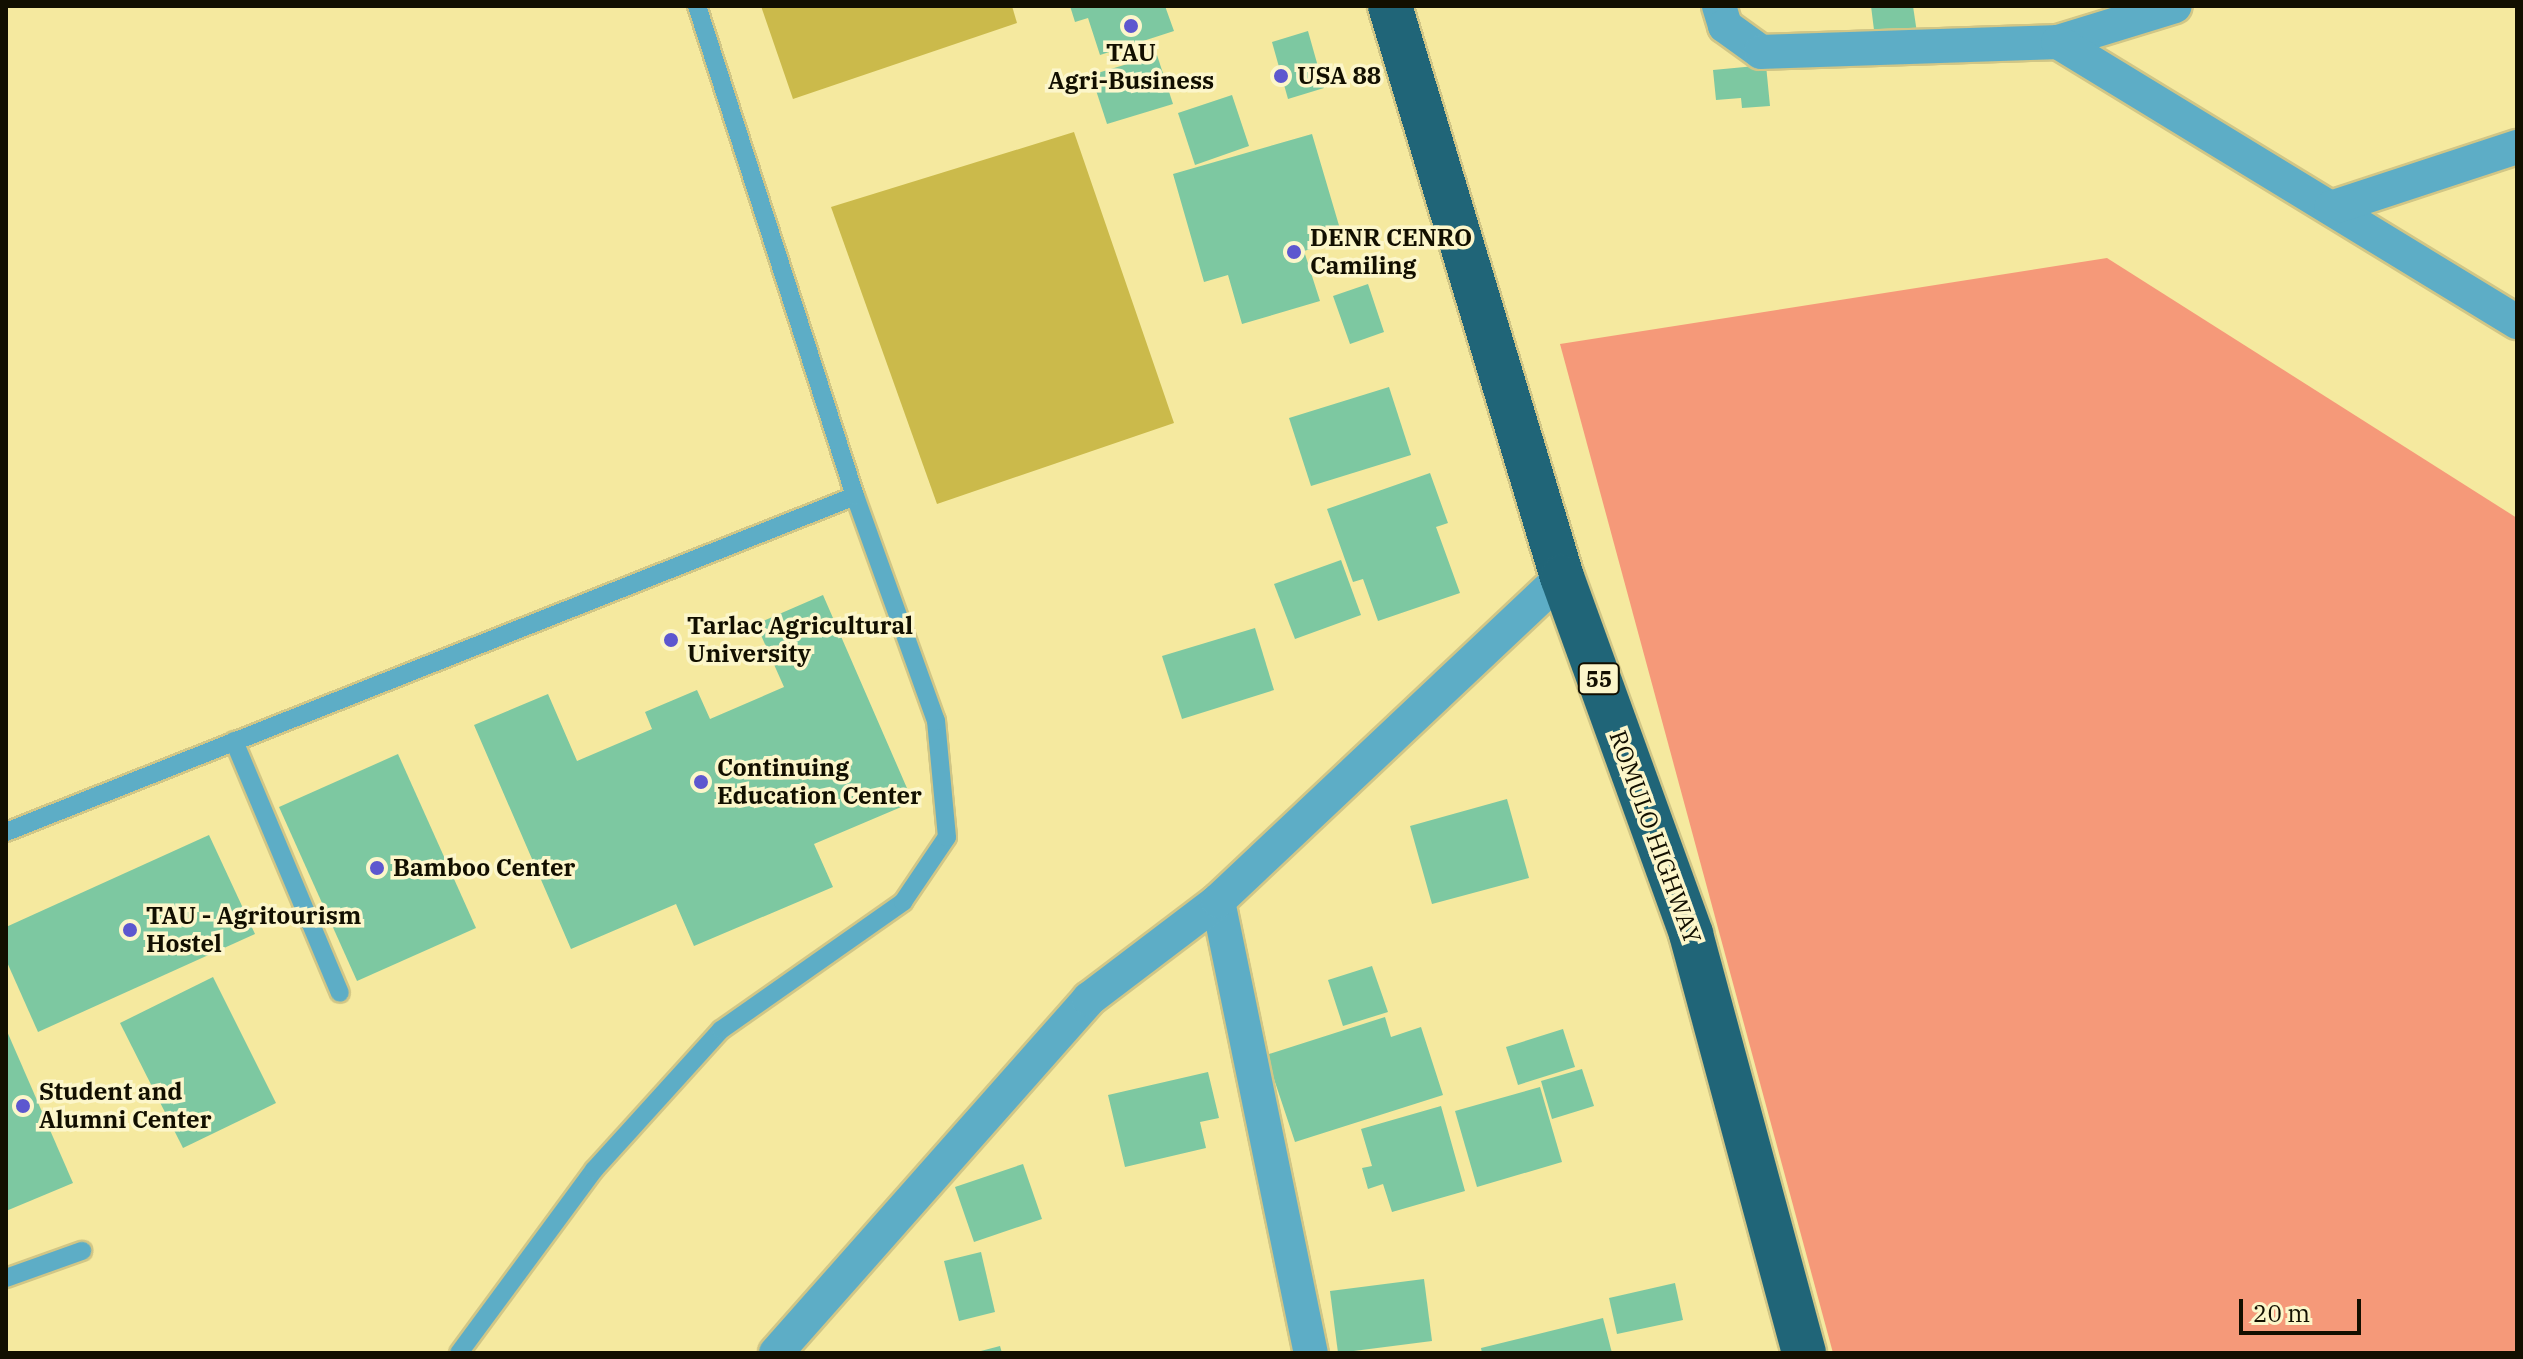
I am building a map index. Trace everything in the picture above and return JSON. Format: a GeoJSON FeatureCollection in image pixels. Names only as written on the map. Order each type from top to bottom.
{"type":"FeatureCollection","features":[{"type":"Feature","properties":{"kind":"highway","name":"ROMULO HIGHWAY"},"geometry":{"type":"LineString","coordinates":[[1390,6],[1562,577],[1691,934],[1804,1353]]}},
{"type":"Feature","properties":{"kind":"street"},"geometry":{"type":"LineString","coordinates":[[1719,6],[1725,26],[1761,52],[2058,42],[2175,6]]}},
{"type":"Feature","properties":{"kind":"street"},"geometry":{"type":"LineString","coordinates":[[2058,42],[2517,322]]}},
{"type":"Feature","properties":{"kind":"street"},"geometry":{"type":"LineString","coordinates":[[2331,208],[2517,147]]}},
{"type":"Feature","properties":{"kind":"street"},"geometry":{"type":"LineString","coordinates":[[776,1353],[1089,999],[1218,901],[1562,577]]}},
{"type":"Feature","properties":{"kind":"street"},"geometry":{"type":"LineString","coordinates":[[1218,901],[1311,1353]]}},
{"type":"Feature","properties":{"kind":"lane"},"geometry":{"type":"LineString","coordinates":[[459,1353],[594,1170],[721,1030],[903,902],[947,837],[936,721],[855,496],[697,6]]}},
{"type":"Feature","properties":{"kind":"lane"},"geometry":{"type":"LineString","coordinates":[[6,832],[855,496]]}},
{"type":"Feature","properties":{"kind":"lane"},"geometry":{"type":"LineString","coordinates":[[234,741],[340,993]]}},
{"type":"Feature","properties":{"kind":"lane"},"geometry":{"type":"LineString","coordinates":[[6,1278],[82,1251]]}},
{"type":"Feature","properties":{"kind":"shaded area"},"geometry":{"type":"Polygon","coordinates":[[[761,6],[1012,6],[1017,23],[793,99],[761,6]]]}},
{"type":"Feature","properties":{"kind":"shaded area"},"geometry":{"type":"Polygon","coordinates":[[[1074,132],[1174,423],[937,504],[831,207],[1074,132]]]}},
{"type":"Feature","properties":{"kind":"shaded area"},"geometry":{"type":"Polygon","coordinates":[[[2107,258],[2517,518],[2517,1353],[1833,1353],[1560,344],[2107,258]]]}},
{"type":"Feature","properties":{"kind":"building","name":"TAU Agri-Business"},"geometry":{"type":"Polygon","coordinates":[[[1070,6],[1165,6],[1174,31],[1100,55],[1088,18],[1075,22],[1070,6]]]}},
{"type":"Feature","properties":{"kind":"building"},"geometry":{"type":"Polygon","coordinates":[[[1871,6],[1913,6],[1917,33],[1875,38],[1871,6]]]}},
{"type":"Feature","properties":{"kind":"building"},"geometry":{"type":"Polygon","coordinates":[[[1308,31],[1324,88],[1288,99],[1272,42],[1308,31]]]}},
{"type":"Feature","properties":{"kind":"building"},"geometry":{"type":"Polygon","coordinates":[[[1157,55],[1173,104],[1107,124],[1091,75],[1157,55]]]}},
{"type":"Feature","properties":{"kind":"building"},"geometry":{"type":"Polygon","coordinates":[[[1766,65],[1770,106],[1742,108],[1741,98],[1716,100],[1713,70],[1766,65]]]}},
{"type":"Feature","properties":{"kind":"building"},"geometry":{"type":"Polygon","coordinates":[[[1232,95],[1249,146],[1195,165],[1178,113],[1232,95]]]}},
{"type":"Feature","properties":{"kind":"building"},"geometry":{"type":"Polygon","coordinates":[[[1312,134],[1343,239],[1304,251],[1320,301],[1242,324],[1228,275],[1204,282],[1173,174],[1312,134]]]}},
{"type":"Feature","properties":{"kind":"building"},"geometry":{"type":"Polygon","coordinates":[[[1368,284],[1384,332],[1350,344],[1333,296],[1368,284]]]}},
{"type":"Feature","properties":{"kind":"building"},"geometry":{"type":"Polygon","coordinates":[[[1389,387],[1411,455],[1311,486],[1289,418],[1389,387]]]}},
{"type":"Feature","properties":{"kind":"building"},"geometry":{"type":"Polygon","coordinates":[[[1430,473],[1448,523],[1436,527],[1460,593],[1378,621],[1363,579],[1353,582],[1327,509],[1430,473]]]}},
{"type":"Feature","properties":{"kind":"building"},"geometry":{"type":"Polygon","coordinates":[[[1341,560],[1361,615],[1295,639],[1274,584],[1341,560]]]}},
{"type":"Feature","properties":{"kind":"building","name":"Continuing Education Center"},"geometry":{"type":"Polygon","coordinates":[[[823,595],[913,802],[814,844],[833,887],[694,946],[676,904],[571,949],[474,725],[548,694],[577,761],[652,729],[645,712],[697,690],[710,719],[784,687],[756,624],[823,595]]]}},
{"type":"Feature","properties":{"kind":"building"},"geometry":{"type":"Polygon","coordinates":[[[1255,628],[1274,690],[1182,719],[1162,656],[1255,628]]]}},
{"type":"Feature","properties":{"kind":"building","name":"Bamboo Center"},"geometry":{"type":"Polygon","coordinates":[[[398,754],[476,928],[357,981],[279,807],[398,754]]]}},
{"type":"Feature","properties":{"kind":"building"},"geometry":{"type":"Polygon","coordinates":[[[1507,799],[1529,878],[1432,904],[1410,826],[1507,799]]]}},
{"type":"Feature","properties":{"kind":"building","name":"TAU - Agritourism Hostel"},"geometry":{"type":"Polygon","coordinates":[[[209,835],[255,934],[38,1032],[6,960],[6,927],[209,835]]]}},
{"type":"Feature","properties":{"kind":"building"},"geometry":{"type":"Polygon","coordinates":[[[1372,966],[1388,1012],[1343,1026],[1328,980],[1372,966]]]}},
{"type":"Feature","properties":{"kind":"building"},"geometry":{"type":"Polygon","coordinates":[[[213,977],[276,1103],[183,1148],[120,1023],[213,977]]]}},
{"type":"Feature","properties":{"kind":"building"},"geometry":{"type":"Polygon","coordinates":[[[1385,1017],[1391,1037],[1421,1027],[1443,1095],[1295,1142],[1266,1055],[1385,1017]]]}},
{"type":"Feature","properties":{"kind":"building","name":"Student and Alumni Center"},"geometry":{"type":"Polygon","coordinates":[[[6,1029],[73,1183],[6,1211],[6,1029]]]}},
{"type":"Feature","properties":{"kind":"building"},"geometry":{"type":"Polygon","coordinates":[[[1563,1029],[1575,1067],[1518,1085],[1506,1047],[1563,1029]]]}},
{"type":"Feature","properties":{"kind":"building"},"geometry":{"type":"Polygon","coordinates":[[[1582,1069],[1594,1106],[1552,1119],[1541,1081],[1582,1069]]]}},
{"type":"Feature","properties":{"kind":"building"},"geometry":{"type":"Polygon","coordinates":[[[1208,1072],[1219,1118],[1200,1122],[1206,1148],[1125,1167],[1108,1095],[1208,1072]]]}},
{"type":"Feature","properties":{"kind":"building"},"geometry":{"type":"Polygon","coordinates":[[[1540,1087],[1562,1162],[1477,1187],[1455,1111],[1540,1087]]]}},
{"type":"Feature","properties":{"kind":"building"},"geometry":{"type":"Polygon","coordinates":[[[1441,1106],[1465,1191],[1392,1212],[1383,1184],[1368,1189],[1362,1168],[1372,1166],[1361,1129],[1441,1106]]]}},
{"type":"Feature","properties":{"kind":"building"},"geometry":{"type":"Polygon","coordinates":[[[1023,1164],[1042,1219],[974,1242],[955,1187],[1023,1164]]]}},
{"type":"Feature","properties":{"kind":"building"},"geometry":{"type":"Polygon","coordinates":[[[981,1252],[995,1312],[959,1321],[944,1261],[981,1252]]]}},
{"type":"Feature","properties":{"kind":"building"},"geometry":{"type":"Polygon","coordinates":[[[1424,1279],[1432,1341],[1338,1353],[1330,1291],[1424,1279]]]}},
{"type":"Feature","properties":{"kind":"building"},"geometry":{"type":"Polygon","coordinates":[[[1675,1283],[1683,1320],[1617,1334],[1609,1298],[1675,1283]]]}},
{"type":"Feature","properties":{"kind":"building"},"geometry":{"type":"Polygon","coordinates":[[[1603,1318],[1612,1353],[1482,1353],[1481,1348],[1603,1318]]]}},
{"type":"Feature","properties":{"kind":"building"},"geometry":{"type":"Polygon","coordinates":[[[1000,1346],[1002,1353],[977,1353],[977,1352],[1000,1346]]]}},
{"type":"Feature","properties":{"kind":"place","name":"TAU Agri-Business"},"geometry":{"type":"Point","coordinates":[1131,26]}},
{"type":"Feature","properties":{"kind":"place","name":"USA 88"},"geometry":{"type":"Point","coordinates":[1281,76]}},
{"type":"Feature","properties":{"kind":"place","name":"DENR CENRO Camiling"},"geometry":{"type":"Point","coordinates":[1294,252]}},
{"type":"Feature","properties":{"kind":"place","name":"Tarlac Agricultural University"},"geometry":{"type":"Point","coordinates":[671,640]}},
{"type":"Feature","properties":{"kind":"place","name":"Continuing Education Center"},"geometry":{"type":"Point","coordinates":[701,782]}},
{"type":"Feature","properties":{"kind":"place","name":"Bamboo Center"},"geometry":{"type":"Point","coordinates":[377,868]}},
{"type":"Feature","properties":{"kind":"place","name":"TAU - Agritourism Hostel"},"geometry":{"type":"Point","coordinates":[130,930]}},
{"type":"Feature","properties":{"kind":"place","name":"Student and Alumni Center"},"geometry":{"type":"Point","coordinates":[23,1106]}}]}
